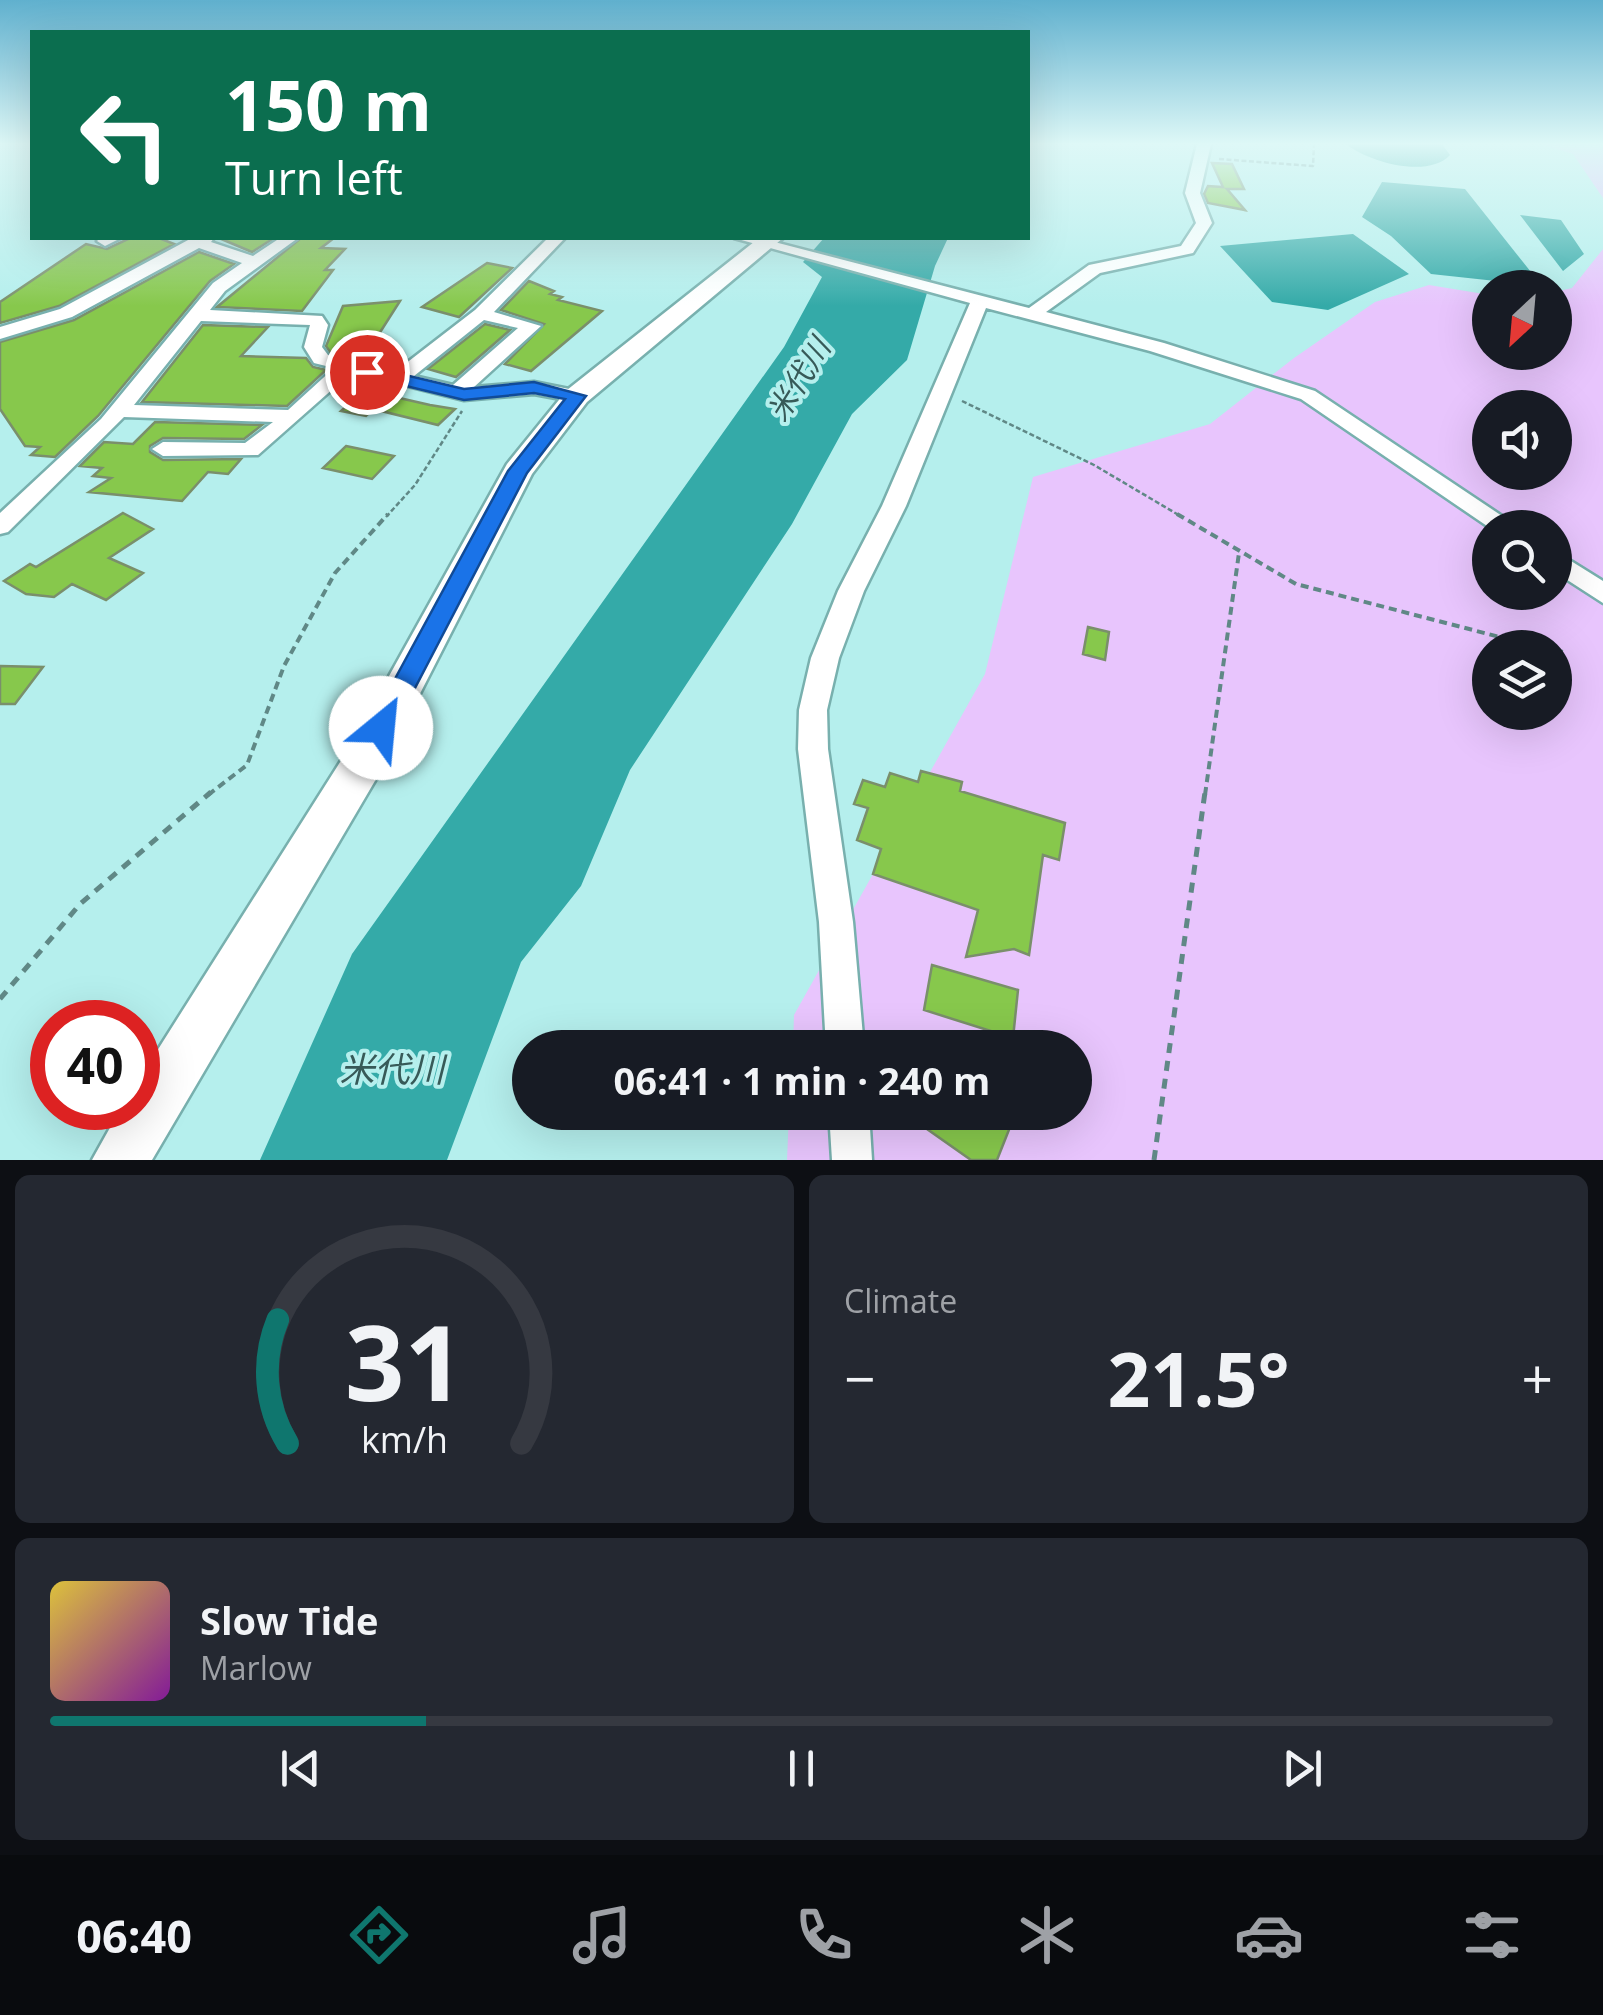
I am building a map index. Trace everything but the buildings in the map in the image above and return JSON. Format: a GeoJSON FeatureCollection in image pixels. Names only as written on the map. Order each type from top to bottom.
{"type":"FeatureCollection","features":[{"type":"Feature","properties":{"kind":"street"},"geometry":{"type":"LineString","coordinates":[[1034,313],[1095,269],[1187,250],[1204,223],[1190,198]]}},
{"type":"Feature","properties":{"kind":"street"},"geometry":{"type":"LineString","coordinates":[[0,526],[119,411],[219,287],[287,240]]}},
{"type":"Feature","properties":{"kind":"street"},"geometry":{"type":"LineString","coordinates":[[398,379],[481,314],[555,240]]}},
{"type":"Feature","properties":{"kind":"street"},"geometry":{"type":"LineString","coordinates":[[0,334],[66,314],[197,242],[252,261]]}},
{"type":"Feature","properties":{"kind":"street"},"geometry":{"type":"LineString","coordinates":[[120,1160],[364,761],[518,471],[577,396],[765,242],[1034,313],[1308,395],[1481,510]]}},
{"type":"Feature","properties":{"kind":"street"},"geometry":{"type":"LineString","coordinates":[[843,1030],[836,922],[813,749],[813,710],[825,658],[851,591],[894,506],[975,297]]}},
{"type":"Feature","properties":{"kind":"street"},"geometry":{"type":"LineString","coordinates":[[457,392],[532,326],[481,314]]}},
{"type":"Feature","properties":{"kind":"street"},"geometry":{"type":"LineString","coordinates":[[197,315],[316,320],[319,325],[313,347],[321,360],[457,392],[534,388],[577,396]]}},
{"type":"Feature","properties":{"kind":"street"},"geometry":{"type":"LineString","coordinates":[[163,449],[244,452],[294,416],[346,367]]}},
{"type":"Feature","properties":{"kind":"street"},"geometry":{"type":"LineString","coordinates":[[119,411],[294,416]]}},
{"type":"Feature","properties":{"kind":"street"},"geometry":{"type":"LineString","coordinates":[[1572,572],[1603,594]]}},
{"type":"Feature","properties":{"kind":"street"},"geometry":{"type":"LineString","coordinates":[[850,1130],[852,1160]]}},
{"type":"Feature","properties":{"kind":"path"},"geometry":{"type":"LineString","coordinates":[[0,999],[80,904],[162,831],[246,765],[284,666],[335,572],[415,484],[450,422],[482,392]]}},
{"type":"Feature","properties":{"kind":"path"},"geometry":{"type":"LineString","coordinates":[[940,393],[1094,465],[1296,584],[1473,630]]}},
{"type":"Feature","properties":{"kind":"path"},"geometry":{"type":"LineString","coordinates":[[1154,1160],[1239,553]]}},
{"type":"Feature","properties":{"kind":"shaded area"},"geometry":{"type":"Polygon","coordinates":[[[1603,249],[1603,1160],[787,1160],[788,1130],[1092,1130],[1092,1030],[794,1030],[794,1015],[985,674],[1033,477],[1210,424],[1294,358],[1375,302],[1429,285],[1472,292],[1472,370],[1572,370],[1572,288],[1603,249]]]}},
{"type":"Feature","properties":{"kind":"water"},"geometry":{"type":"Polygon","coordinates":[[[1373,198],[1472,198],[1529,270],[1472,270],[1472,278],[1431,274],[1391,236],[1362,217],[1373,198]]]}},
{"type":"Feature","properties":{"kind":"water"},"geometry":{"type":"Polygon","coordinates":[[[1520,215],[1561,220],[1584,254],[1562,270],[1520,215]]]}},
{"type":"Feature","properties":{"kind":"water"},"geometry":{"type":"Polygon","coordinates":[[[1353,234],[1409,274],[1328,310],[1272,302],[1220,246],[1353,234]]]}},
{"type":"Feature","properties":{"kind":"water","name":"米代川"},"geometry":{"type":"Polygon","coordinates":[[[822,240],[947,240],[935,266],[907,360],[852,414],[792,524],[630,770],[581,886],[521,962],[447,1160],[260,1160],[352,954],[784,347],[822,277],[803,262],[822,240]]]}},
{"type":"Feature","properties":{"kind":"route"},"geometry":{"type":"LineString","coordinates":[[367,372],[464,394],[534,388],[577,396],[518,471],[381,728]]}}]}
